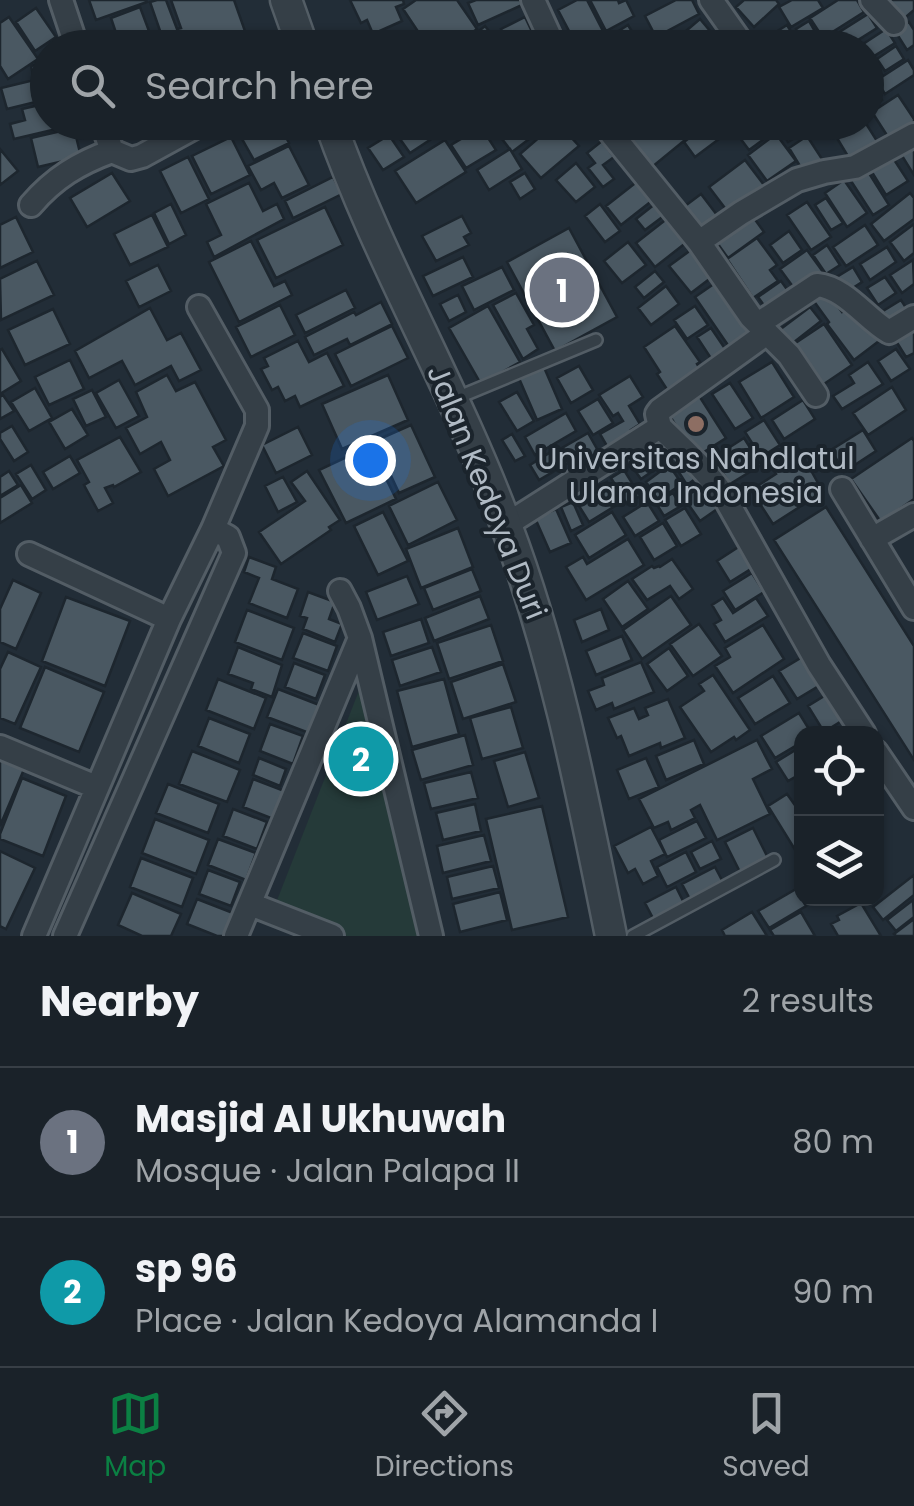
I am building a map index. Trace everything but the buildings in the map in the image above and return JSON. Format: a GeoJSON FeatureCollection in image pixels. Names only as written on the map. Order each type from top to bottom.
{"type":"FeatureCollection","features":[{"type":"Feature","properties":{"kind":"street"},"geometry":{"type":"LineString","coordinates":[[61,0],[71,30]]}},
{"type":"Feature","properties":{"kind":"street"},"geometry":{"type":"LineString","coordinates":[[286,0],[297,30]]}},
{"type":"Feature","properties":{"kind":"street"},"geometry":{"type":"LineString","coordinates":[[533,0],[547,30]]}},
{"type":"Feature","properties":{"kind":"street"},"geometry":{"type":"LineString","coordinates":[[711,0],[732,30]]}},
{"type":"Feature","properties":{"kind":"street"},"geometry":{"type":"LineString","coordinates":[[872,0],[894,22]]}},
{"type":"Feature","properties":{"kind":"street"},"geometry":{"type":"LineString","coordinates":[[700,242],[740,213],[798,180],[854,167],[914,134]]}},
{"type":"Feature","properties":{"kind":"street"},"geometry":{"type":"LineString","coordinates":[[108,140],[112,151]]}},
{"type":"Feature","properties":{"kind":"street"},"geometry":{"type":"LineString","coordinates":[[31,205],[46,187],[85,160],[112,151],[131,159],[171,140]]}},
{"type":"Feature","properties":{"kind":"street","name":"Jalan Kedoya Duri"},"geometry":{"type":"LineString","coordinates":[[337,140],[362,206],[454,399],[506,525],[538,616],[611,936]]}},
{"type":"Feature","properties":{"kind":"street"},"geometry":{"type":"LineString","coordinates":[[617,140],[700,242],[762,329],[789,355],[816,395]]}},
{"type":"Feature","properties":{"kind":"street"},"geometry":{"type":"LineString","coordinates":[[859,726],[819,665],[724,496],[660,427],[657,414],[817,286],[842,296],[888,332],[914,317]]}},
{"type":"Feature","properties":{"kind":"street"},"geometry":{"type":"LineString","coordinates":[[34,936],[169,618],[214,529],[258,426],[256,410],[200,307]]}},
{"type":"Feature","properties":{"kind":"street"},"geometry":{"type":"LineString","coordinates":[[506,525],[660,427]]}},
{"type":"Feature","properties":{"kind":"street"},"geometry":{"type":"LineString","coordinates":[[842,488],[914,608]]}},
{"type":"Feature","properties":{"kind":"street"},"geometry":{"type":"LineString","coordinates":[[872,540],[914,515]]}},
{"type":"Feature","properties":{"kind":"street"},"geometry":{"type":"LineString","coordinates":[[65,936],[234,552],[228,537],[214,529]]}},
{"type":"Feature","properties":{"kind":"street"},"geometry":{"type":"LineString","coordinates":[[29,554],[169,618]]}},
{"type":"Feature","properties":{"kind":"street"},"geometry":{"type":"LineString","coordinates":[[340,592],[360,638],[431,936]]}},
{"type":"Feature","properties":{"kind":"street"},"geometry":{"type":"LineString","coordinates":[[236,936],[360,638]]}},
{"type":"Feature","properties":{"kind":"street"},"geometry":{"type":"LineString","coordinates":[[0,747],[96,786]]}},
{"type":"Feature","properties":{"kind":"street"},"geometry":{"type":"LineString","coordinates":[[884,764],[914,808]]}},
{"type":"Feature","properties":{"kind":"street"},"geometry":{"type":"LineString","coordinates":[[250,904],[332,936]]}},
{"type":"Feature","properties":{"kind":"lane"},"geometry":{"type":"LineString","coordinates":[[454,399],[596,340]]}},
{"type":"Feature","properties":{"kind":"lane"},"geometry":{"type":"LineString","coordinates":[[632,936],[774,860]]}},
{"type":"Feature","properties":{"kind":"green space"},"geometry":{"type":"Polygon","coordinates":[[[369,665],[432,936],[346,936],[274,908],[369,665]]]}},
{"type":"Feature","properties":{"kind":"place","name":"Masjid Al Ukhuwah"},"geometry":{"type":"Point","coordinates":[562,290]}},
{"type":"Feature","properties":{"kind":"place","name":"Universitas Nahdlatul Ulama Indonesia"},"geometry":{"type":"Point","coordinates":[696,424]}},
{"type":"Feature","properties":{"kind":"place","name":"sp 96"},"geometry":{"type":"Point","coordinates":[361,759]}}]}
